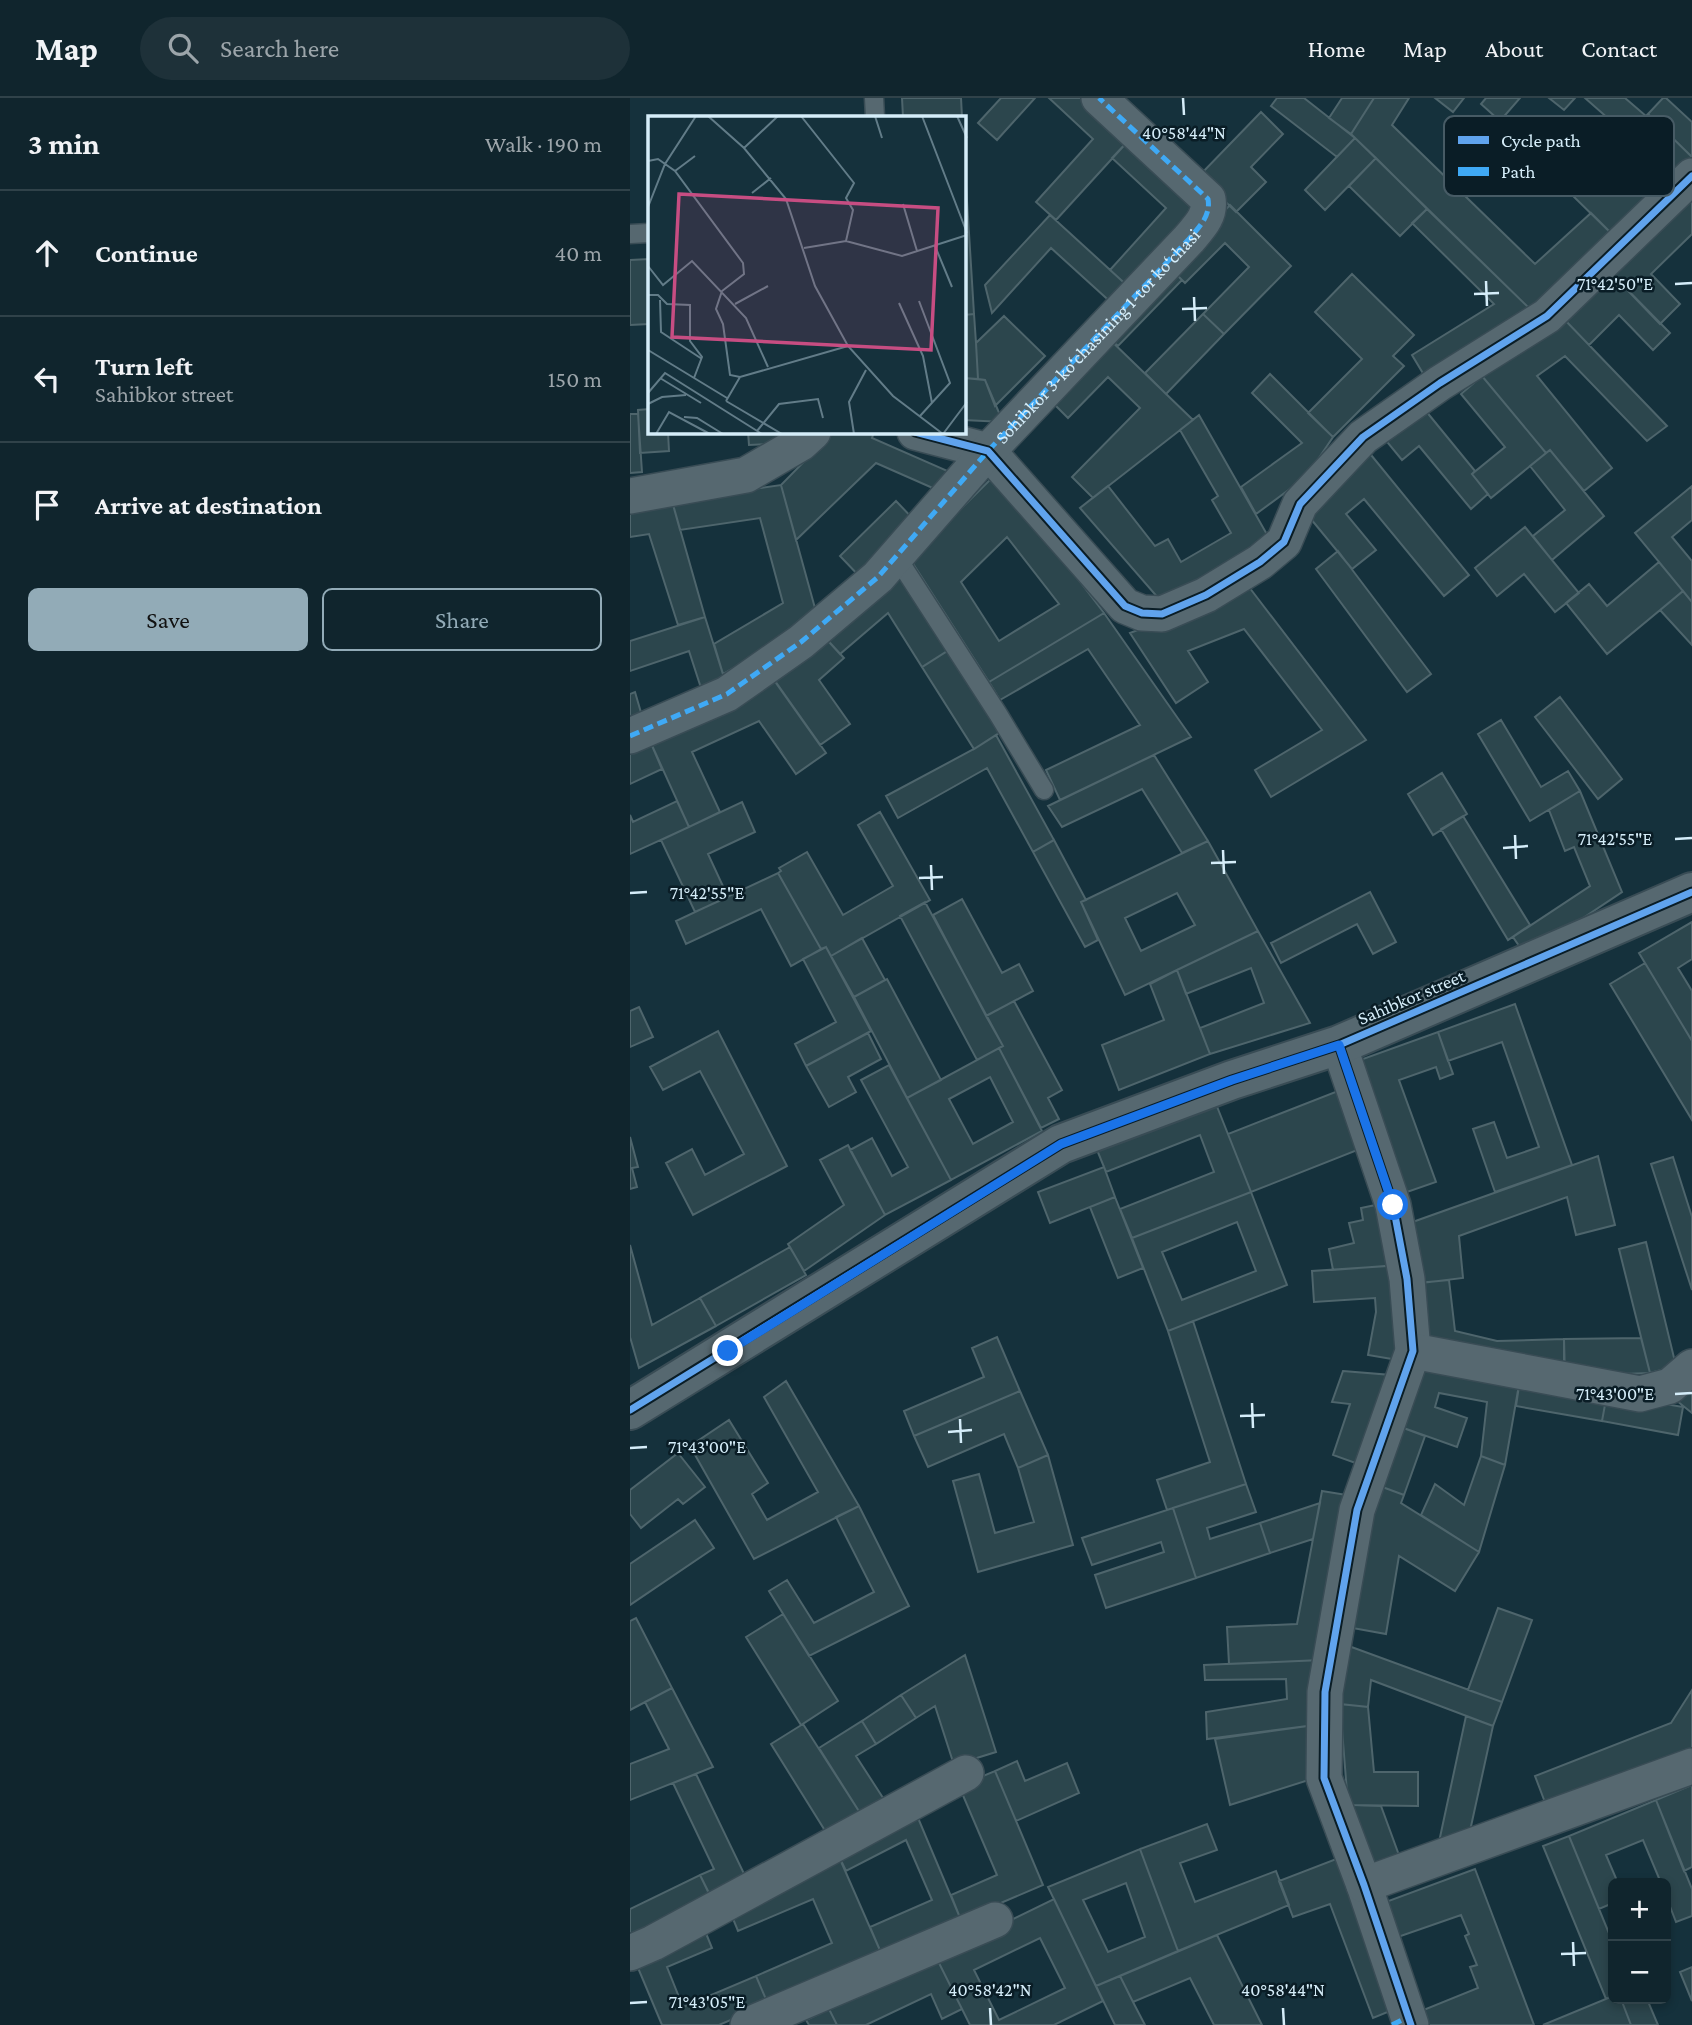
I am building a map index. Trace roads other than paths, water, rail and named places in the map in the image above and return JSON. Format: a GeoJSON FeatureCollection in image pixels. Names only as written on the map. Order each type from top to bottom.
{"type":"FeatureCollection","features":[{"type":"Feature","properties":{"kind":"street","name":"Sohibkor 3-ko‘chasining 1-tor ko‘chasi"},"geometry":{"type":"LineString","coordinates":[[630,736],[727,694],[801,642],[878,577],[988,451],[1205,219],[1210,208],[1208,199],[1194,183],[1099,98]]}},
{"type":"Feature","properties":{"kind":"street"},"geometry":{"type":"LineString","coordinates":[[1674,194],[1692,177]]}},
{"type":"Feature","properties":{"kind":"street"},"geometry":{"type":"LineString","coordinates":[[923,434],[988,451],[1125,606],[1142,613],[1162,614],[1206,596],[1260,562],[1284,542],[1300,504],[1363,437],[1440,383],[1548,316],[1672,196]]}},
{"type":"Feature","properties":{"kind":"street"},"geometry":{"type":"LineString","coordinates":[[630,496],[746,475],[801,443],[811,434]]}},
{"type":"Feature","properties":{"kind":"street","name":"Sahibkor street"},"geometry":{"type":"LineString","coordinates":[[631,1406],[728,1351],[1061,1144],[1232,1080],[1339,1045],[1692,892]]}},
{"type":"Feature","properties":{"kind":"street"},"geometry":{"type":"LineString","coordinates":[[1339,1045],[1393,1205],[1407,1279],[1413,1351],[1357,1510],[1325,1692],[1324,1778],[1364,1885],[1403,2022]]}},
{"type":"Feature","properties":{"kind":"street"},"geometry":{"type":"LineString","coordinates":[[1413,1351],[1640,1394],[1670,1386],[1692,1367]]}},
{"type":"Feature","properties":{"kind":"street"},"geometry":{"type":"LineString","coordinates":[[1364,1885],[1692,1766]]}},
{"type":"Feature","properties":{"kind":"street"},"geometry":{"type":"LineString","coordinates":[[630,1953],[966,1773]]}},
{"type":"Feature","properties":{"kind":"street"},"geometry":{"type":"LineString","coordinates":[[748,2025],[995,1920]]}},
{"type":"Feature","properties":{"kind":"lane"},"geometry":{"type":"LineString","coordinates":[[874,98],[875,116]]}},
{"type":"Feature","properties":{"kind":"lane"},"geometry":{"type":"LineString","coordinates":[[630,234],[648,233]]}},
{"type":"Feature","properties":{"kind":"lane"},"geometry":{"type":"LineString","coordinates":[[896,556],[1044,790]]}}]}
